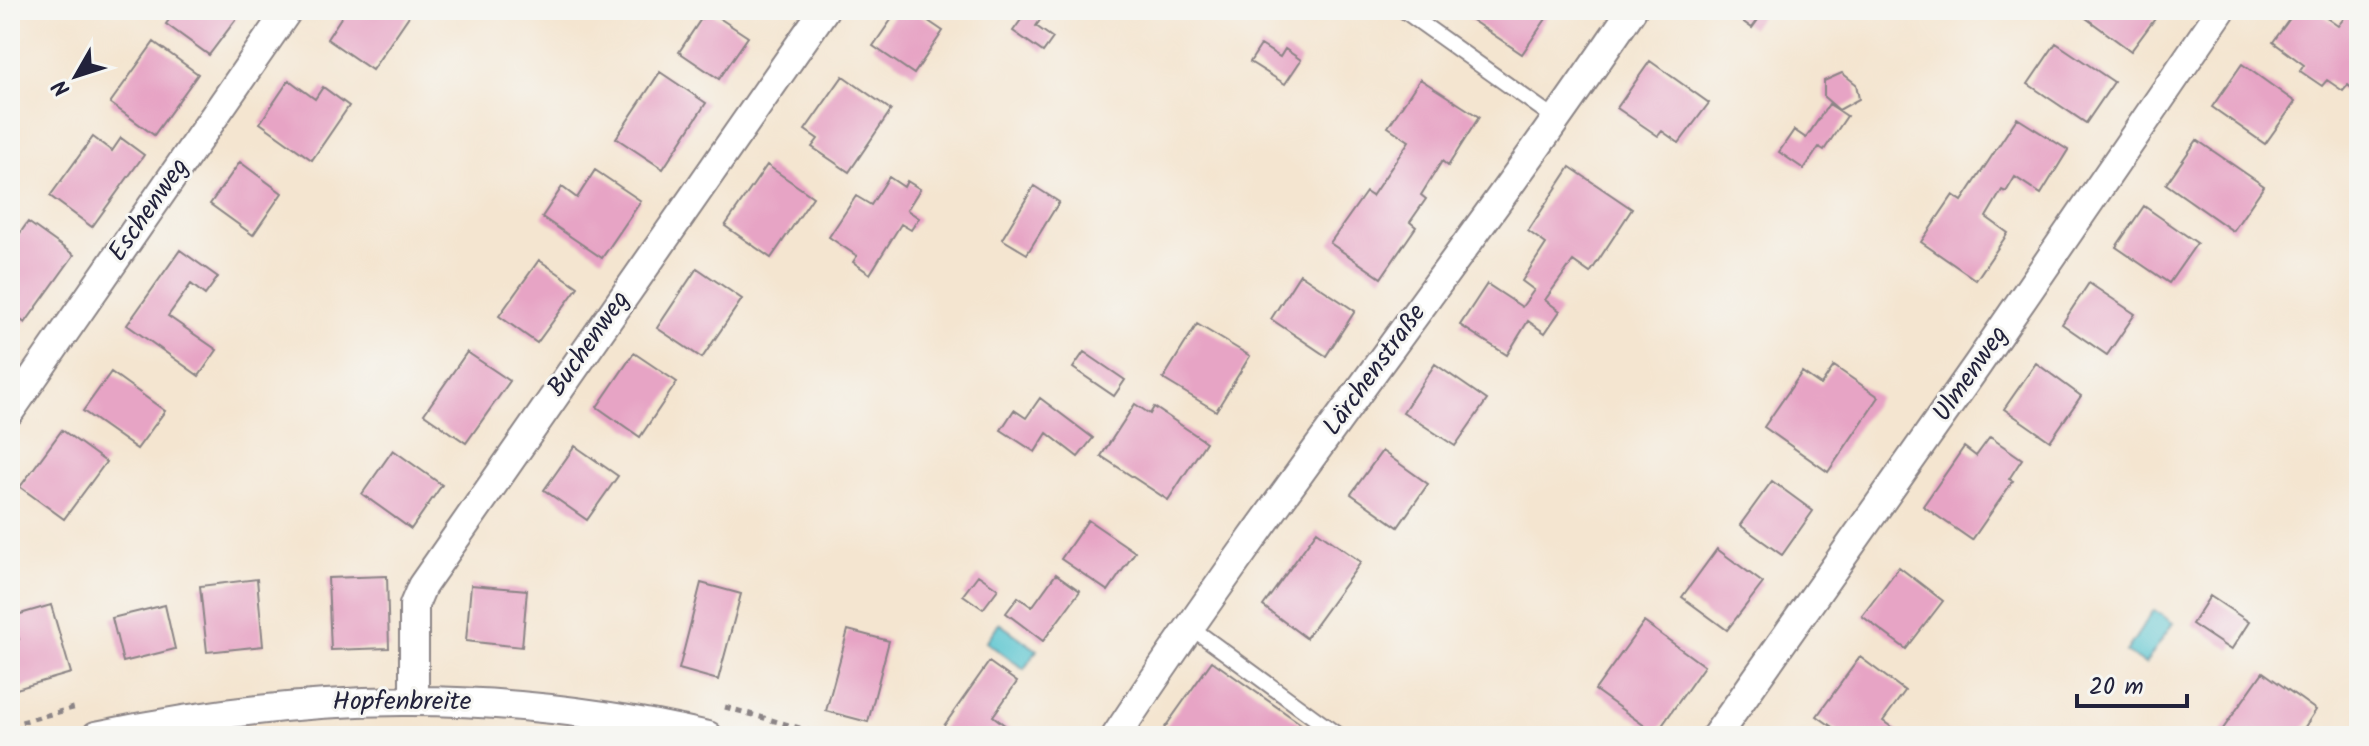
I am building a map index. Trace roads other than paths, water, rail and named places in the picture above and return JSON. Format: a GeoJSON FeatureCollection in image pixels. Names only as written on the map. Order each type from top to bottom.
{"type":"FeatureCollection","features":[{"type":"Feature","properties":{"kind":"street","name":"Eschenweg"},"geometry":{"type":"LineString","coordinates":[[10,411],[288,10]]}},
{"type":"Feature","properties":{"kind":"street","name":"Buchenweg"},"geometry":{"type":"LineString","coordinates":[[414,699],[414,605],[422,586],[824,10]]}},
{"type":"Feature","properties":{"kind":"street","name":"Lärchenstraße"},"geometry":{"type":"LineString","coordinates":[[1118,733],[1189,626],[1557,120],[1632,10]]}},
{"type":"Feature","properties":{"kind":"street","name":"Ulmenweg"},"geometry":{"type":"LineString","coordinates":[[1716,736],[1978,364],[2221,10]]}},
{"type":"Feature","properties":{"kind":"street","name":"Hopfenbreite"},"geometry":{"type":"LineString","coordinates":[[96,736],[279,705],[414,699],[575,711],[670,732],[708,736]]}},
{"type":"Feature","properties":{"kind":"lane"},"geometry":{"type":"LineString","coordinates":[[1403,10],[1557,120]]}},
{"type":"Feature","properties":{"kind":"lane"},"geometry":{"type":"LineString","coordinates":[[1189,626],[1339,736]]}},
{"type":"Feature","properties":{"kind":"water"},"geometry":{"type":"Polygon","coordinates":[[[2154,610],[2173,623],[2145,664],[2126,652],[2154,610]]]}},
{"type":"Feature","properties":{"kind":"water"},"geometry":{"type":"Polygon","coordinates":[[[999,623],[1037,650],[1024,669],[986,642],[999,623]]]}}]}
